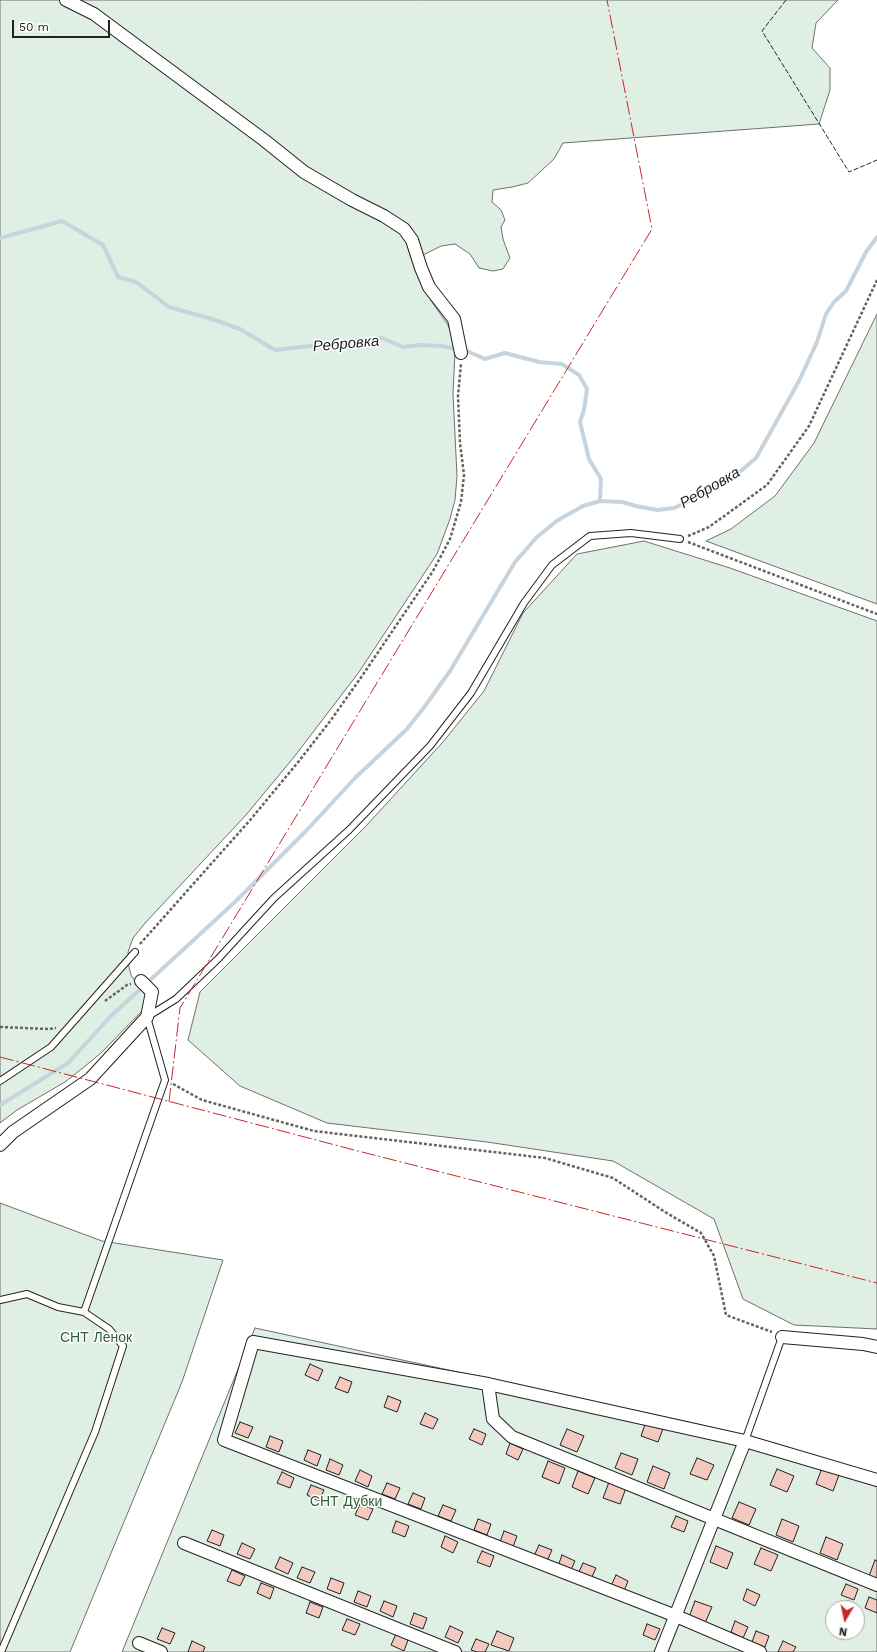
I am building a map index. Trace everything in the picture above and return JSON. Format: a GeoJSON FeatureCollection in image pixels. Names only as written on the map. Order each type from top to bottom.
{"type":"FeatureCollection","features":[{"type":"Feature","properties":{"kind":"street"},"geometry":{"type":"LineString","coordinates":[[66,0],[94,14],[264,140],[304,172],[404,228],[412,240],[421,268],[429,286],[454,319],[459,336],[461,354]]}},
{"type":"Feature","properties":{"kind":"street"},"geometry":{"type":"LineString","coordinates":[[0,1145],[13,1132],[90,1079],[147,1017],[152,992],[141,982]]}},
{"type":"Feature","properties":{"kind":"street"},"geometry":{"type":"LineString","coordinates":[[782,1337],[863,1344],[877,1347]]}},
{"type":"Feature","properties":{"kind":"street"},"geometry":{"type":"LineString","coordinates":[[760,1652],[676,1616],[224,1440],[253,1342],[488,1384],[745,1441],[877,1480]]}},
{"type":"Feature","properties":{"kind":"street"},"geometry":{"type":"LineString","coordinates":[[488,1384],[493,1419],[512,1437],[877,1585]]}},
{"type":"Feature","properties":{"kind":"street"},"geometry":{"type":"LineString","coordinates":[[661,1652],[745,1441]]}},
{"type":"Feature","properties":{"kind":"street"},"geometry":{"type":"LineString","coordinates":[[184,1543],[455,1652]]}},
{"type":"Feature","properties":{"kind":"street"},"geometry":{"type":"LineString","coordinates":[[140,1643],[161,1652]]}},
{"type":"Feature","properties":{"kind":"lane"},"geometry":{"type":"LineString","coordinates":[[84,1312],[165,1080],[147,1017],[176,999],[218,959],[274,898],[349,830],[430,746],[471,693],[524,603],[552,565],[590,536],[631,533],[680,539]]}},
{"type":"Feature","properties":{"kind":"lane"},"geometry":{"type":"LineString","coordinates":[[0,1081],[52,1047],[135,952]]}},
{"type":"Feature","properties":{"kind":"lane"},"geometry":{"type":"LineString","coordinates":[[0,1300],[27,1294],[58,1307],[84,1312],[109,1329],[123,1346],[94,1432],[1,1652]]}},
{"type":"Feature","properties":{"kind":"lane"},"geometry":{"type":"LineString","coordinates":[[745,1441],[782,1337]]}},
{"type":"Feature","properties":{"kind":"path"},"geometry":{"type":"LineString","coordinates":[[680,539],[709,528],[767,485],[809,426],[877,280]]}},
{"type":"Feature","properties":{"kind":"path"},"geometry":{"type":"LineString","coordinates":[[135,952],[143,940],[251,819],[318,737],[362,676],[433,571],[450,539],[461,502],[464,475],[460,443],[458,396],[461,354]]}},
{"type":"Feature","properties":{"kind":"path"},"geometry":{"type":"LineString","coordinates":[[680,539],[877,614]]}},
{"type":"Feature","properties":{"kind":"path"},"geometry":{"type":"LineString","coordinates":[[165,1080],[202,1100],[314,1130],[545,1158],[613,1178],[665,1212],[701,1233],[714,1256],[726,1315],[782,1337]]}},
{"type":"Feature","properties":{"kind":"green space"},"geometry":{"type":"Polygon","coordinates":[[[0,0],[838,0],[816,23],[812,48],[830,68],[830,90],[819,124],[563,143],[554,159],[528,183],[493,190],[492,202],[501,210],[505,220],[501,227],[503,239],[510,258],[503,269],[493,271],[479,268],[470,254],[455,244],[441,246],[423,255],[418,275],[425,292],[448,325],[454,340],[455,351],[453,394],[457,476],[455,500],[450,519],[437,554],[359,672],[294,757],[246,815],[146,922],[133,938],[128,952],[129,967],[131,975],[137,984],[147,992],[144,1009],[101,1053],[84,1067],[65,1082],[17,1110],[0,1123],[0,0]]]}},
{"type":"Feature","properties":{"kind":"green space"},"geometry":{"type":"Polygon","coordinates":[[[877,314],[877,604],[706,541],[731,529],[775,496],[814,443],[877,314]]]}},
{"type":"Feature","properties":{"kind":"green space"},"geometry":{"type":"Polygon","coordinates":[[[644,541],[730,568],[877,621],[877,1329],[794,1325],[743,1299],[714,1219],[613,1161],[487,1142],[327,1123],[240,1086],[188,1040],[200,992],[365,827],[443,742],[484,691],[523,613],[577,554],[644,541]]]}},
{"type":"Feature","properties":{"kind":"green space","name":"СНТ Ленок"},"geometry":{"type":"Polygon","coordinates":[[[0,1203],[102,1241],[223,1260],[182,1382],[70,1652],[0,1652],[0,1203]]]}},
{"type":"Feature","properties":{"kind":"green space","name":"СНТ Дубки"},"geometry":{"type":"Polygon","coordinates":[[[255,1328],[702,1425],[745,1441],[877,1480],[877,1652],[122,1652],[255,1328]]]}},
{"type":"Feature","properties":{"kind":"building"},"geometry":{"type":"Polygon","coordinates":[[[310,1364],[323,1370],[318,1381],[305,1375],[310,1364]]]}},
{"type":"Feature","properties":{"kind":"building"},"geometry":{"type":"Polygon","coordinates":[[[340,1377],[352,1382],[348,1393],[335,1388],[340,1377]]]}},
{"type":"Feature","properties":{"kind":"building"},"geometry":{"type":"Polygon","coordinates":[[[388,1396],[401,1401],[397,1412],[384,1407],[388,1396]]]}},
{"type":"Feature","properties":{"kind":"building"},"geometry":{"type":"Polygon","coordinates":[[[425,1413],[438,1419],[433,1429],[420,1424],[425,1413]]]}},
{"type":"Feature","properties":{"kind":"building"},"geometry":{"type":"Polygon","coordinates":[[[647,1419],[664,1426],[658,1442],[641,1436],[647,1419]]]}},
{"type":"Feature","properties":{"kind":"building"},"geometry":{"type":"Polygon","coordinates":[[[240,1422],[253,1427],[248,1438],[235,1433],[240,1422]]]}},
{"type":"Feature","properties":{"kind":"building"},"geometry":{"type":"Polygon","coordinates":[[[474,1429],[486,1434],[482,1445],[469,1439],[474,1429]]]}},
{"type":"Feature","properties":{"kind":"building"},"geometry":{"type":"Polygon","coordinates":[[[567,1429],[584,1436],[577,1452],[560,1445],[567,1429]]]}},
{"type":"Feature","properties":{"kind":"building"},"geometry":{"type":"Polygon","coordinates":[[[270,1436],[283,1441],[279,1452],[266,1447],[270,1436]]]}},
{"type":"Feature","properties":{"kind":"building"},"geometry":{"type":"Polygon","coordinates":[[[510,1443],[523,1449],[518,1460],[506,1454],[510,1443]]]}},
{"type":"Feature","properties":{"kind":"building"},"geometry":{"type":"Polygon","coordinates":[[[308,1450],[321,1455],[317,1466],[304,1460],[308,1450]]]}},
{"type":"Feature","properties":{"kind":"building"},"geometry":{"type":"Polygon","coordinates":[[[621,1453],[638,1459],[632,1475],[615,1468],[621,1453]]]}},
{"type":"Feature","properties":{"kind":"building"},"geometry":{"type":"Polygon","coordinates":[[[697,1458],[714,1465],[707,1480],[690,1474],[697,1458]]]}},
{"type":"Feature","properties":{"kind":"building"},"geometry":{"type":"Polygon","coordinates":[[[330,1459],[343,1465],[339,1475],[326,1470],[330,1459]]]}},
{"type":"Feature","properties":{"kind":"building"},"geometry":{"type":"Polygon","coordinates":[[[548,1461],[565,1468],[559,1484],[542,1477],[548,1461]]]}},
{"type":"Feature","properties":{"kind":"building"},"geometry":{"type":"Polygon","coordinates":[[[653,1466],[670,1473],[664,1489],[647,1482],[653,1466]]]}},
{"type":"Feature","properties":{"kind":"building"},"geometry":{"type":"Polygon","coordinates":[[[822,1468],[839,1475],[833,1491],[816,1484],[822,1468]]]}},
{"type":"Feature","properties":{"kind":"building"},"geometry":{"type":"Polygon","coordinates":[[[777,1469],[794,1476],[787,1492],[770,1485],[777,1469]]]}},
{"type":"Feature","properties":{"kind":"building"},"geometry":{"type":"Polygon","coordinates":[[[360,1470],[372,1476],[368,1487],[355,1481],[360,1470]]]}},
{"type":"Feature","properties":{"kind":"building"},"geometry":{"type":"Polygon","coordinates":[[[578,1471],[595,1478],[588,1494],[572,1487],[578,1471]]]}},
{"type":"Feature","properties":{"kind":"building"},"geometry":{"type":"Polygon","coordinates":[[[282,1472],[294,1478],[290,1488],[277,1483],[282,1472]]]}},
{"type":"Feature","properties":{"kind":"building"},"geometry":{"type":"Polygon","coordinates":[[[609,1482],[626,1488],[620,1504],[603,1498],[609,1482]]]}},
{"type":"Feature","properties":{"kind":"building"},"geometry":{"type":"Polygon","coordinates":[[[387,1483],[400,1488],[395,1499],[382,1494],[387,1483]]]}},
{"type":"Feature","properties":{"kind":"building"},"geometry":{"type":"Polygon","coordinates":[[[311,1485],[324,1490],[319,1501],[307,1495],[311,1485]]]}},
{"type":"Feature","properties":{"kind":"building"},"geometry":{"type":"Polygon","coordinates":[[[413,1493],[425,1498],[421,1509],[408,1504],[413,1493]]]}},
{"type":"Feature","properties":{"kind":"building"},"geometry":{"type":"Polygon","coordinates":[[[739,1502],[756,1509],[749,1525],[732,1518],[739,1502]]]}},
{"type":"Feature","properties":{"kind":"building"},"geometry":{"type":"Polygon","coordinates":[[[360,1504],[373,1509],[368,1520],[355,1515],[360,1504]]]}},
{"type":"Feature","properties":{"kind":"building"},"geometry":{"type":"Polygon","coordinates":[[[443,1505],[456,1510],[451,1521],[438,1516],[443,1505]]]}},
{"type":"Feature","properties":{"kind":"building"},"geometry":{"type":"Polygon","coordinates":[[[676,1516],[688,1521],[684,1532],[671,1527],[676,1516]]]}},
{"type":"Feature","properties":{"kind":"building"},"geometry":{"type":"Polygon","coordinates":[[[478,1519],[491,1524],[487,1535],[474,1530],[478,1519]]]}},
{"type":"Feature","properties":{"kind":"building"},"geometry":{"type":"Polygon","coordinates":[[[782,1519],[799,1526],[793,1542],[776,1535],[782,1519]]]}},
{"type":"Feature","properties":{"kind":"building"},"geometry":{"type":"Polygon","coordinates":[[[396,1521],[409,1526],[405,1537],[392,1532],[396,1521]]]}},
{"type":"Feature","properties":{"kind":"building"},"geometry":{"type":"Polygon","coordinates":[[[212,1530],[224,1535],[220,1546],[207,1541],[212,1530]]]}},
{"type":"Feature","properties":{"kind":"building"},"geometry":{"type":"Polygon","coordinates":[[[504,1531],[517,1536],[513,1547],[500,1542],[504,1531]]]}},
{"type":"Feature","properties":{"kind":"building"},"geometry":{"type":"Polygon","coordinates":[[[445,1536],[458,1542],[453,1553],[441,1547],[445,1536]]]}},
{"type":"Feature","properties":{"kind":"building"},"geometry":{"type":"Polygon","coordinates":[[[826,1537],[843,1544],[837,1560],[820,1553],[826,1537]]]}},
{"type":"Feature","properties":{"kind":"building"},"geometry":{"type":"Polygon","coordinates":[[[242,1543],[255,1549],[250,1559],[237,1554],[242,1543]]]}},
{"type":"Feature","properties":{"kind":"building"},"geometry":{"type":"Polygon","coordinates":[[[539,1545],[552,1550],[547,1561],[534,1556],[539,1545]]]}},
{"type":"Feature","properties":{"kind":"building"},"geometry":{"type":"Polygon","coordinates":[[[716,1546],[733,1553],[727,1569],[710,1562],[716,1546]]]}},
{"type":"Feature","properties":{"kind":"building"},"geometry":{"type":"Polygon","coordinates":[[[761,1548],[778,1555],[771,1571],[754,1564],[761,1548]]]}},
{"type":"Feature","properties":{"kind":"building"},"geometry":{"type":"Polygon","coordinates":[[[482,1551],[494,1556],[490,1567],[477,1562],[482,1551]]]}},
{"type":"Feature","properties":{"kind":"building"},"geometry":{"type":"Polygon","coordinates":[[[562,1555],[575,1561],[570,1572],[558,1566],[562,1555]]]}},
{"type":"Feature","properties":{"kind":"building"},"geometry":{"type":"Polygon","coordinates":[[[280,1557],[293,1563],[288,1574],[275,1568],[280,1557]]]}},
{"type":"Feature","properties":{"kind":"building"},"geometry":{"type":"Polygon","coordinates":[[[875,1560],[877,1561],[877,1579],[869,1576],[875,1560]]]}},
{"type":"Feature","properties":{"kind":"building"},"geometry":{"type":"Polygon","coordinates":[[[583,1563],[596,1568],[591,1579],[578,1574],[583,1563]]]}},
{"type":"Feature","properties":{"kind":"building"},"geometry":{"type":"Polygon","coordinates":[[[302,1567],[315,1572],[310,1583],[297,1578],[302,1567]]]}},
{"type":"Feature","properties":{"kind":"building"},"geometry":{"type":"Polygon","coordinates":[[[232,1570],[245,1576],[240,1586],[227,1581],[232,1570]]]}},
{"type":"Feature","properties":{"kind":"building"},"geometry":{"type":"Polygon","coordinates":[[[616,1575],[628,1581],[624,1591],[611,1586],[616,1575]]]}},
{"type":"Feature","properties":{"kind":"building"},"geometry":{"type":"Polygon","coordinates":[[[331,1578],[344,1583],[340,1594],[327,1589],[331,1578]]]}},
{"type":"Feature","properties":{"kind":"building"},"geometry":{"type":"Polygon","coordinates":[[[261,1583],[274,1588],[270,1599],[257,1593],[261,1583]]]}},
{"type":"Feature","properties":{"kind":"building"},"geometry":{"type":"Polygon","coordinates":[[[846,1584],[858,1589],[854,1600],[841,1595],[846,1584]]]}},
{"type":"Feature","properties":{"kind":"building"},"geometry":{"type":"Polygon","coordinates":[[[747,1589],[760,1595],[755,1606],[743,1600],[747,1589]]]}},
{"type":"Feature","properties":{"kind":"building"},"geometry":{"type":"Polygon","coordinates":[[[358,1591],[371,1596],[367,1607],[354,1602],[358,1591]]]}},
{"type":"Feature","properties":{"kind":"building"},"geometry":{"type":"Polygon","coordinates":[[[869,1597],[877,1600],[877,1613],[865,1608],[869,1597]]]}},
{"type":"Feature","properties":{"kind":"building"},"geometry":{"type":"Polygon","coordinates":[[[384,1601],[397,1606],[393,1617],[380,1611],[384,1601]]]}},
{"type":"Feature","properties":{"kind":"building"},"geometry":{"type":"Polygon","coordinates":[[[695,1601],[712,1607],[705,1623],[689,1617],[695,1601]]]}},
{"type":"Feature","properties":{"kind":"building"},"geometry":{"type":"Polygon","coordinates":[[[310,1602],[323,1607],[319,1618],[306,1613],[310,1602]]]}},
{"type":"Feature","properties":{"kind":"building"},"geometry":{"type":"Polygon","coordinates":[[[414,1613],[427,1618],[423,1629],[410,1624],[414,1613]]]}},
{"type":"Feature","properties":{"kind":"building"},"geometry":{"type":"Polygon","coordinates":[[[347,1619],[360,1624],[355,1635],[342,1630],[347,1619]]]}},
{"type":"Feature","properties":{"kind":"building"},"geometry":{"type":"Polygon","coordinates":[[[735,1621],[748,1627],[743,1638],[731,1632],[735,1621]]]}},
{"type":"Feature","properties":{"kind":"building"},"geometry":{"type":"Polygon","coordinates":[[[647,1624],[660,1629],[655,1640],[643,1635],[647,1624]]]}},
{"type":"Feature","properties":{"kind":"building"},"geometry":{"type":"Polygon","coordinates":[[[450,1626],[463,1632],[458,1643],[445,1637],[450,1626]]]}},
{"type":"Feature","properties":{"kind":"building"},"geometry":{"type":"Polygon","coordinates":[[[162,1628],[175,1633],[170,1644],[157,1639],[162,1628]]]}},
{"type":"Feature","properties":{"kind":"building"},"geometry":{"type":"Polygon","coordinates":[[[497,1631],[514,1638],[509,1651],[491,1645],[497,1631]]]}},
{"type":"Feature","properties":{"kind":"building"},"geometry":{"type":"Polygon","coordinates":[[[756,1631],[769,1636],[765,1647],[752,1642],[756,1631]]]}},
{"type":"Feature","properties":{"kind":"building"},"geometry":{"type":"Polygon","coordinates":[[[396,1634],[408,1640],[404,1651],[391,1645],[396,1634]]]}},
{"type":"Feature","properties":{"kind":"building"},"geometry":{"type":"Polygon","coordinates":[[[476,1639],[489,1644],[485,1652],[471,1650],[476,1639]]]}},
{"type":"Feature","properties":{"kind":"building"},"geometry":{"type":"Polygon","coordinates":[[[192,1641],[205,1647],[203,1652],[188,1652],[192,1641]]]}},
{"type":"Feature","properties":{"kind":"building"},"geometry":{"type":"Polygon","coordinates":[[[783,1641],[796,1647],[793,1652],[778,1652],[783,1641]]]}},
{"type":"Feature","properties":{"kind":"waterway","name":"Ребровка"},"geometry":{"type":"LineString","coordinates":[[0,238],[62,221],[103,245],[118,277],[136,282],[169,307],[212,319],[240,329],[275,350],[382,338],[403,347],[420,345],[442,346],[467,351],[485,359],[505,353],[539,362],[562,364],[579,375],[587,389],[584,410],[580,422],[589,459],[601,479],[600,501]]}},
{"type":"Feature","properties":{"kind":"waterway"},"geometry":{"type":"LineString","coordinates":[[0,1105],[68,1063],[110,1017],[236,901],[306,831],[355,778],[407,729],[450,671],[515,562],[537,537],[558,520],[583,506],[600,501],[622,502],[657,510],[674,508],[702,495],[735,476],[756,458],[799,381],[817,342],[826,314],[834,302],[846,291],[866,252],[877,237]]}},
{"type":"Feature","properties":{"kind":"fence"},"geometry":{"type":"LineString","coordinates":[[786,0],[762,31],[849,172],[877,160]]}},
{"type":"Feature","properties":{"kind":"power"},"geometry":{"type":"LineString","coordinates":[[169,1102],[180,1008],[652,229],[607,0]]}},
{"type":"Feature","properties":{"kind":"power"},"geometry":{"type":"LineString","coordinates":[[0,1057],[358,1151],[877,1283]]}}]}
